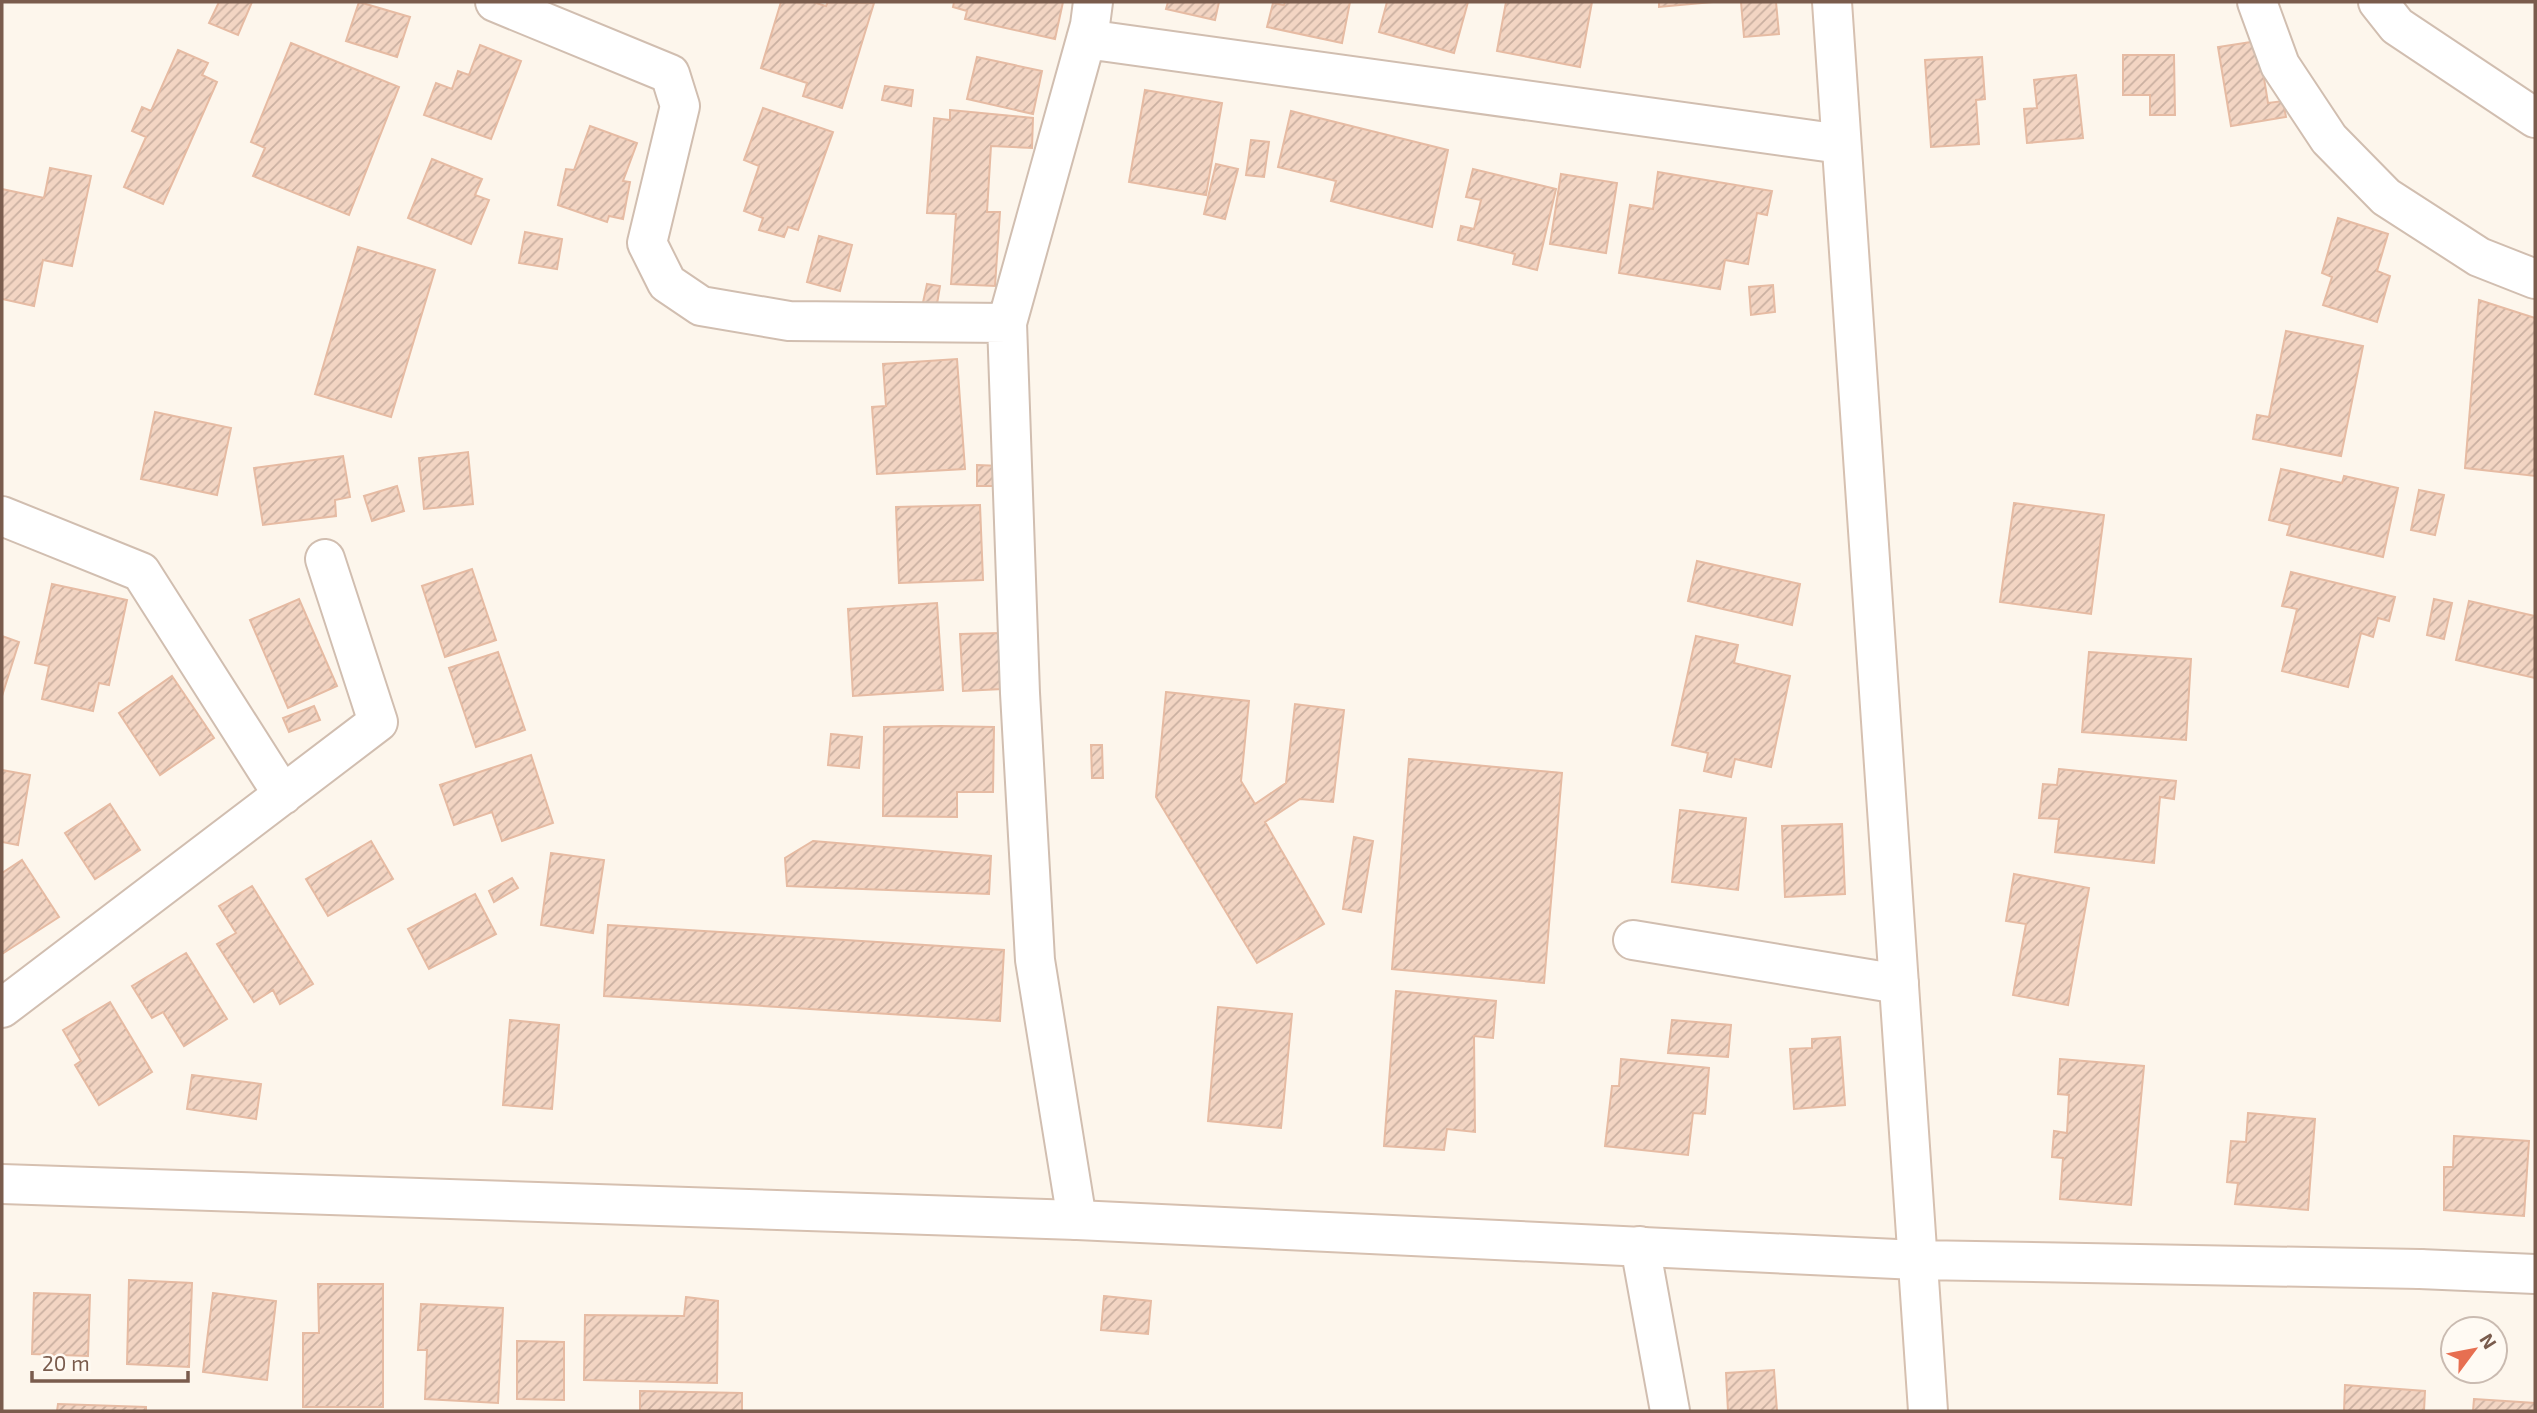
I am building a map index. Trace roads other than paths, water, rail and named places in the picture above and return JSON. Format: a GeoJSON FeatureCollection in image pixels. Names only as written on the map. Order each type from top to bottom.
{"type":"FeatureCollection","features":[{"type":"Feature","properties":{"kind":"street"},"geometry":{"type":"LineString","coordinates":[[495,2],[670,74],[680,106],[647,243],[667,283],[701,306],[789,321],[1007,323]]}},
{"type":"Feature","properties":{"kind":"street"},"geometry":{"type":"LineString","coordinates":[[1077,1220],[1035,960],[1020,694],[1007,323],[1086,39],[1093,2]]}},
{"type":"Feature","properties":{"kind":"street"},"geometry":{"type":"LineString","coordinates":[[1832,2],[1928,1411]]}},
{"type":"Feature","properties":{"kind":"street"},"geometry":{"type":"LineString","coordinates":[[2257,2],[2280,65],[2329,139],[2386,197],[2479,257],[2535,279]]}},
{"type":"Feature","properties":{"kind":"street"},"geometry":{"type":"LineString","coordinates":[[2378,2],[2397,26],[2535,118]]}},
{"type":"Feature","properties":{"kind":"street"},"geometry":{"type":"LineString","coordinates":[[1086,39],[1841,144]]}},
{"type":"Feature","properties":{"kind":"street"},"geometry":{"type":"LineString","coordinates":[[2,516],[141,572],[283,794]]}},
{"type":"Feature","properties":{"kind":"street"},"geometry":{"type":"LineString","coordinates":[[2,1008],[378,722],[325,559]]}},
{"type":"Feature","properties":{"kind":"street"},"geometry":{"type":"LineString","coordinates":[[1633,940],[1899,984]]}},
{"type":"Feature","properties":{"kind":"street"},"geometry":{"type":"LineString","coordinates":[[2,1184],[1077,1220],[1917,1260],[2535,1273]]}},
{"type":"Feature","properties":{"kind":"street"},"geometry":{"type":"LineString","coordinates":[[1640,1246],[1670,1411]]}}]}
